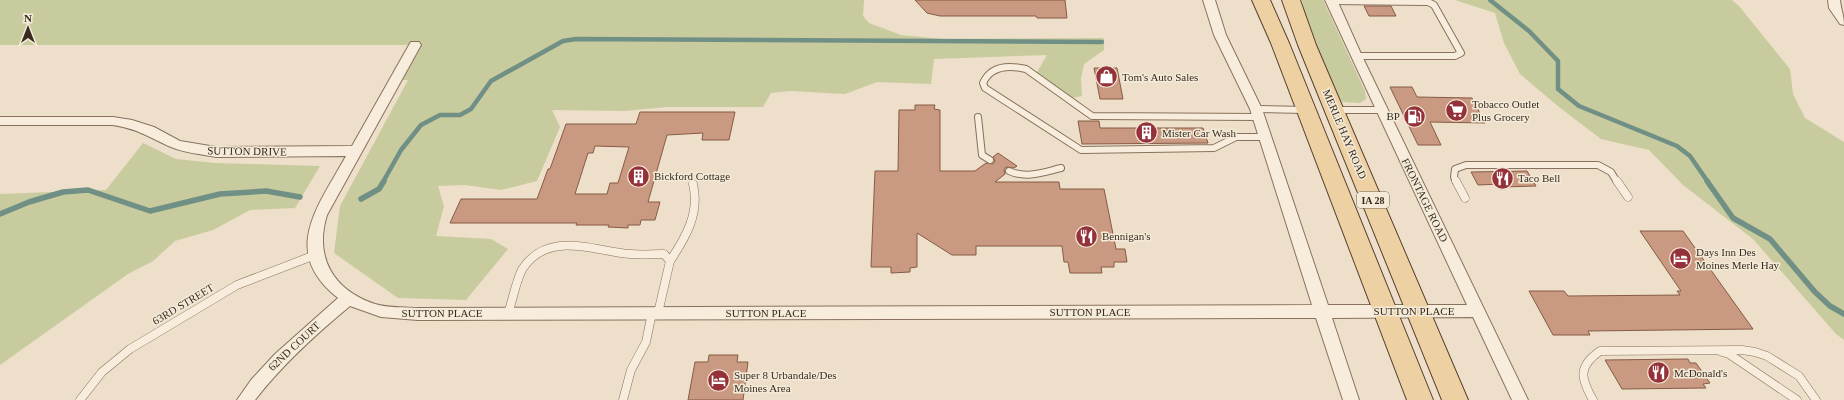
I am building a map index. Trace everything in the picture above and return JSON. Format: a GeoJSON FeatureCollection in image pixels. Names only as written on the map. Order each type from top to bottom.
{"type":"FeatureCollection","features":[{"type":"Feature","properties":{"kind":"main road","name":"IA 28"},"geometry":{"type":"LineString","coordinates":[[1261,0],[1280,43],[1420,400]]}},
{"type":"Feature","properties":{"kind":"main road","name":"MERLE HAY ROAD"},"geometry":{"type":"LineString","coordinates":[[1291,0],[1307,44],[1455,400]]}},
{"type":"Feature","properties":{"kind":"street"},"geometry":{"type":"LineString","coordinates":[[1209,0],[1220,35],[1257,113],[1351,400]]}},
{"type":"Feature","properties":{"kind":"street","name":"FRONTAGE ROAD"},"geometry":{"type":"LineString","coordinates":[[1331,0],[1356,56],[1520,400]]}},
{"type":"Feature","properties":{"kind":"street"},"geometry":{"type":"LineString","coordinates":[[1834,0],[1835,8],[1844,22]]}},
{"type":"Feature","properties":{"kind":"street","name":"SUTTON PLACE"},"geometry":{"type":"LineString","coordinates":[[415,44],[320,215],[315,236],[316,255],[323,275],[338,291],[369,308],[391,313],[508,314],[1478,311]]}},
{"type":"Feature","properties":{"kind":"street","name":"SUTTON DRIVE"},"geometry":{"type":"LineString","coordinates":[[0,121],[113,121],[132,124],[149,130],[176,144],[216,152],[355,151]]}},
{"type":"Feature","properties":{"kind":"street","name":"62ND COURT"},"geometry":{"type":"LineString","coordinates":[[245,400],[259,381],[283,354],[350,298]]}},
{"type":"Feature","properties":{"kind":"lane"},"geometry":{"type":"LineString","coordinates":[[1331,0],[1428,2],[1434,5],[1461,53],[1455,56],[1356,56]]}},
{"type":"Feature","properties":{"kind":"lane"},"geometry":{"type":"LineString","coordinates":[[1264,137],[1236,137],[1214,148],[1081,150],[985,88],[983,84],[986,75],[993,70],[1013,66],[1026,69],[1092,116],[1257,113],[1306,110]]}},
{"type":"Feature","properties":{"kind":"lane"},"geometry":{"type":"LineString","coordinates":[[1335,110],[1382,110]]}},
{"type":"Feature","properties":{"kind":"lane"},"geometry":{"type":"LineString","coordinates":[[978,117],[982,156],[990,160]]}},
{"type":"Feature","properties":{"kind":"lane"},"geometry":{"type":"LineString","coordinates":[[1465,198],[1454,177],[1455,169],[1466,165],[1598,165],[1611,172],[1628,197]]}},
{"type":"Feature","properties":{"kind":"lane"},"geometry":{"type":"LineString","coordinates":[[1009,171],[1015,175],[1061,168]]}},
{"type":"Feature","properties":{"kind":"lane"},"geometry":{"type":"LineString","coordinates":[[623,400],[631,370],[646,342],[670,260],[689,231],[697,194],[694,184]]}},
{"type":"Feature","properties":{"kind":"lane"},"geometry":{"type":"LineString","coordinates":[[508,314],[522,270],[533,256],[547,249],[565,244],[581,245],[631,254],[664,254],[670,260]]}},
{"type":"Feature","properties":{"kind":"lane","name":"63RD STREET"},"geometry":{"type":"LineString","coordinates":[[80,400],[97,376],[114,359],[130,349],[236,285],[316,255]]}},
{"type":"Feature","properties":{"kind":"lane"},"geometry":{"type":"LineString","coordinates":[[1716,350],[1729,354],[1797,400]]}},
{"type":"Feature","properties":{"kind":"lane"},"geometry":{"type":"LineString","coordinates":[[1594,400],[1582,380],[1582,372],[1594,355],[1600,351],[1716,350],[1742,350],[1767,356],[1799,376],[1816,400]]}},
{"type":"Feature","properties":{"kind":"green space"},"geometry":{"type":"Polygon","coordinates":[[[0,0],[864,0],[863,16],[869,23],[901,35],[942,39],[1104,38],[1104,50],[1084,64],[1081,79],[1082,96],[1072,98],[1036,74],[1047,55],[934,59],[931,84],[877,82],[845,94],[791,91],[771,93],[763,107],[667,107],[624,111],[552,110],[560,127],[537,181],[501,190],[465,185],[438,186],[444,206],[436,236],[491,239],[508,249],[466,300],[398,298],[334,253],[340,206],[408,80],[395,80],[415,45],[0,45],[0,0]]]}},
{"type":"Feature","properties":{"kind":"green space"},"geometry":{"type":"Polygon","coordinates":[[[1302,0],[1323,0],[1365,91],[1366,99],[1360,103],[1343,102],[1335,95],[1311,38],[1302,0]]]}},
{"type":"Feature","properties":{"kind":"green space"},"geometry":{"type":"Polygon","coordinates":[[[1455,0],[1732,0],[1739,6],[1790,69],[1793,94],[1805,118],[1844,142],[1844,340],[1836,334],[1753,239],[1683,185],[1649,150],[1601,139],[1559,107],[1520,74],[1504,43],[1495,13],[1455,0]]]}},
{"type":"Feature","properties":{"kind":"green space"},"geometry":{"type":"Polygon","coordinates":[[[143,143],[176,159],[215,163],[320,166],[295,208],[250,210],[213,230],[175,241],[153,261],[128,274],[0,365],[0,194],[106,190],[143,143]]]}},
{"type":"Feature","properties":{"kind":"building"},"geometry":{"type":"Polygon","coordinates":[[[915,0],[1065,0],[1067,18],[1037,18],[1036,16],[940,16],[927,13],[915,0]]]}},
{"type":"Feature","properties":{"kind":"building"},"geometry":{"type":"Polygon","coordinates":[[[1364,6],[1391,6],[1396,16],[1369,16],[1364,6]]]}},
{"type":"Feature","properties":{"kind":"building","name":"Tom's Auto Sales"},"geometry":{"type":"Polygon","coordinates":[[[1094,68],[1117,68],[1123,99],[1100,99],[1094,68]]]}},
{"type":"Feature","properties":{"kind":"building"},"geometry":{"type":"Polygon","coordinates":[[[1390,87],[1412,87],[1417,97],[1472,98],[1485,123],[1430,122],[1441,145],[1418,145],[1390,87]]]}},
{"type":"Feature","properties":{"kind":"building"},"geometry":{"type":"Polygon","coordinates":[[[915,105],[935,105],[934,109],[940,110],[940,171],[975,171],[986,163],[993,164],[995,161],[993,157],[998,153],[1017,166],[1014,168],[1006,167],[1004,170],[1005,174],[995,182],[1059,182],[1060,189],[1104,189],[1116,249],[1125,249],[1127,262],[1114,262],[1114,267],[1101,267],[1102,273],[1070,273],[1068,262],[1064,262],[1062,246],[976,246],[976,255],[952,255],[917,233],[917,267],[910,268],[910,272],[891,273],[891,267],[871,267],[875,171],[898,171],[899,110],[915,110],[915,105]]]}},
{"type":"Feature","properties":{"kind":"building","name":"Bickford Cottage"},"geometry":{"type":"Polygon","coordinates":[[[640,112],[735,112],[729,140],[702,140],[703,133],[667,135],[648,202],[660,202],[655,220],[641,220],[640,225],[628,225],[628,228],[608,227],[609,225],[576,225],[577,223],[450,223],[461,199],[537,199],[548,169],[550,169],[566,124],[636,124],[640,112]],[[595,146],[593,153],[588,153],[575,194],[607,194],[610,183],[618,183],[629,147],[595,146]]]}},
{"type":"Feature","properties":{"kind":"building","name":"Mister Car Wash"},"geometry":{"type":"Polygon","coordinates":[[[1078,121],[1099,121],[1100,128],[1203,128],[1208,143],[1082,144],[1078,121]]]}},
{"type":"Feature","properties":{"kind":"building","name":"Taco Bell"},"geometry":{"type":"Polygon","coordinates":[[[1527,171],[1536,186],[1503,187],[1502,184],[1478,185],[1471,172],[1527,171]]]}},
{"type":"Feature","properties":{"kind":"building","name":"Days Inn Des Moines Merle Hay"},"geometry":{"type":"Polygon","coordinates":[[[1640,231],[1683,231],[1753,329],[1588,331],[1590,335],[1553,335],[1529,291],[1564,291],[1568,296],[1680,295],[1677,291],[1681,291],[1640,231]]]}},
{"type":"Feature","properties":{"kind":"building","name":"Super 8 Urbandale/Des Moines Area"},"geometry":{"type":"Polygon","coordinates":[[[709,355],[738,355],[737,362],[748,362],[743,400],[688,400],[695,362],[708,362],[709,355]]]}},
{"type":"Feature","properties":{"kind":"building","name":"McDonald's"},"geometry":{"type":"Polygon","coordinates":[[[1688,359],[1690,363],[1696,363],[1710,383],[1703,384],[1706,388],[1622,389],[1605,360],[1688,359]]]}},
{"type":"Feature","properties":{"kind":"waterway"},"geometry":{"type":"LineString","coordinates":[[1490,0],[1529,31],[1558,61],[1558,89],[1579,106],[1677,146],[1690,156],[1708,182]]}},
{"type":"Feature","properties":{"kind":"waterway"},"geometry":{"type":"LineString","coordinates":[[383,182],[401,150],[421,125],[440,115],[460,115],[471,109],[491,81],[563,41],[576,39],[1102,42]]}},
{"type":"Feature","properties":{"kind":"waterway"},"geometry":{"type":"LineString","coordinates":[[361,199],[379,189],[384,181]]}},
{"type":"Feature","properties":{"kind":"waterway"},"geometry":{"type":"LineString","coordinates":[[1707,181],[1733,218],[1770,239],[1815,292],[1830,306],[1844,314]]}},
{"type":"Feature","properties":{"kind":"waterway"},"geometry":{"type":"LineString","coordinates":[[0,214],[29,202],[63,192],[88,190],[150,211],[220,194],[266,191],[300,197]]}},
{"type":"Feature","properties":{"kind":"place","name":"Tom's Auto Sales"},"geometry":{"type":"Point","coordinates":[1107,77]}},
{"type":"Feature","properties":{"kind":"place","name":"Tobacco Outlet Plus Grocery"},"geometry":{"type":"Point","coordinates":[1457,110]}},
{"type":"Feature","properties":{"kind":"place","name":"BP"},"geometry":{"type":"Point","coordinates":[1415,116]}},
{"type":"Feature","properties":{"kind":"place","name":"Mister Car Wash"},"geometry":{"type":"Point","coordinates":[1146,133]}},
{"type":"Feature","properties":{"kind":"place","name":"Bickford Cottage"},"geometry":{"type":"Point","coordinates":[638,176]}},
{"type":"Feature","properties":{"kind":"place","name":"Taco Bell"},"geometry":{"type":"Point","coordinates":[1503,178]}},
{"type":"Feature","properties":{"kind":"place","name":"Bennigan's"},"geometry":{"type":"Point","coordinates":[1087,236]}},
{"type":"Feature","properties":{"kind":"place","name":"Days Inn Des Moines Merle Hay"},"geometry":{"type":"Point","coordinates":[1681,258]}},
{"type":"Feature","properties":{"kind":"place","name":"McDonald's"},"geometry":{"type":"Point","coordinates":[1658,373]}},
{"type":"Feature","properties":{"kind":"place","name":"Super 8 Urbandale/Des Moines Area"},"geometry":{"type":"Point","coordinates":[719,381]}}]}
